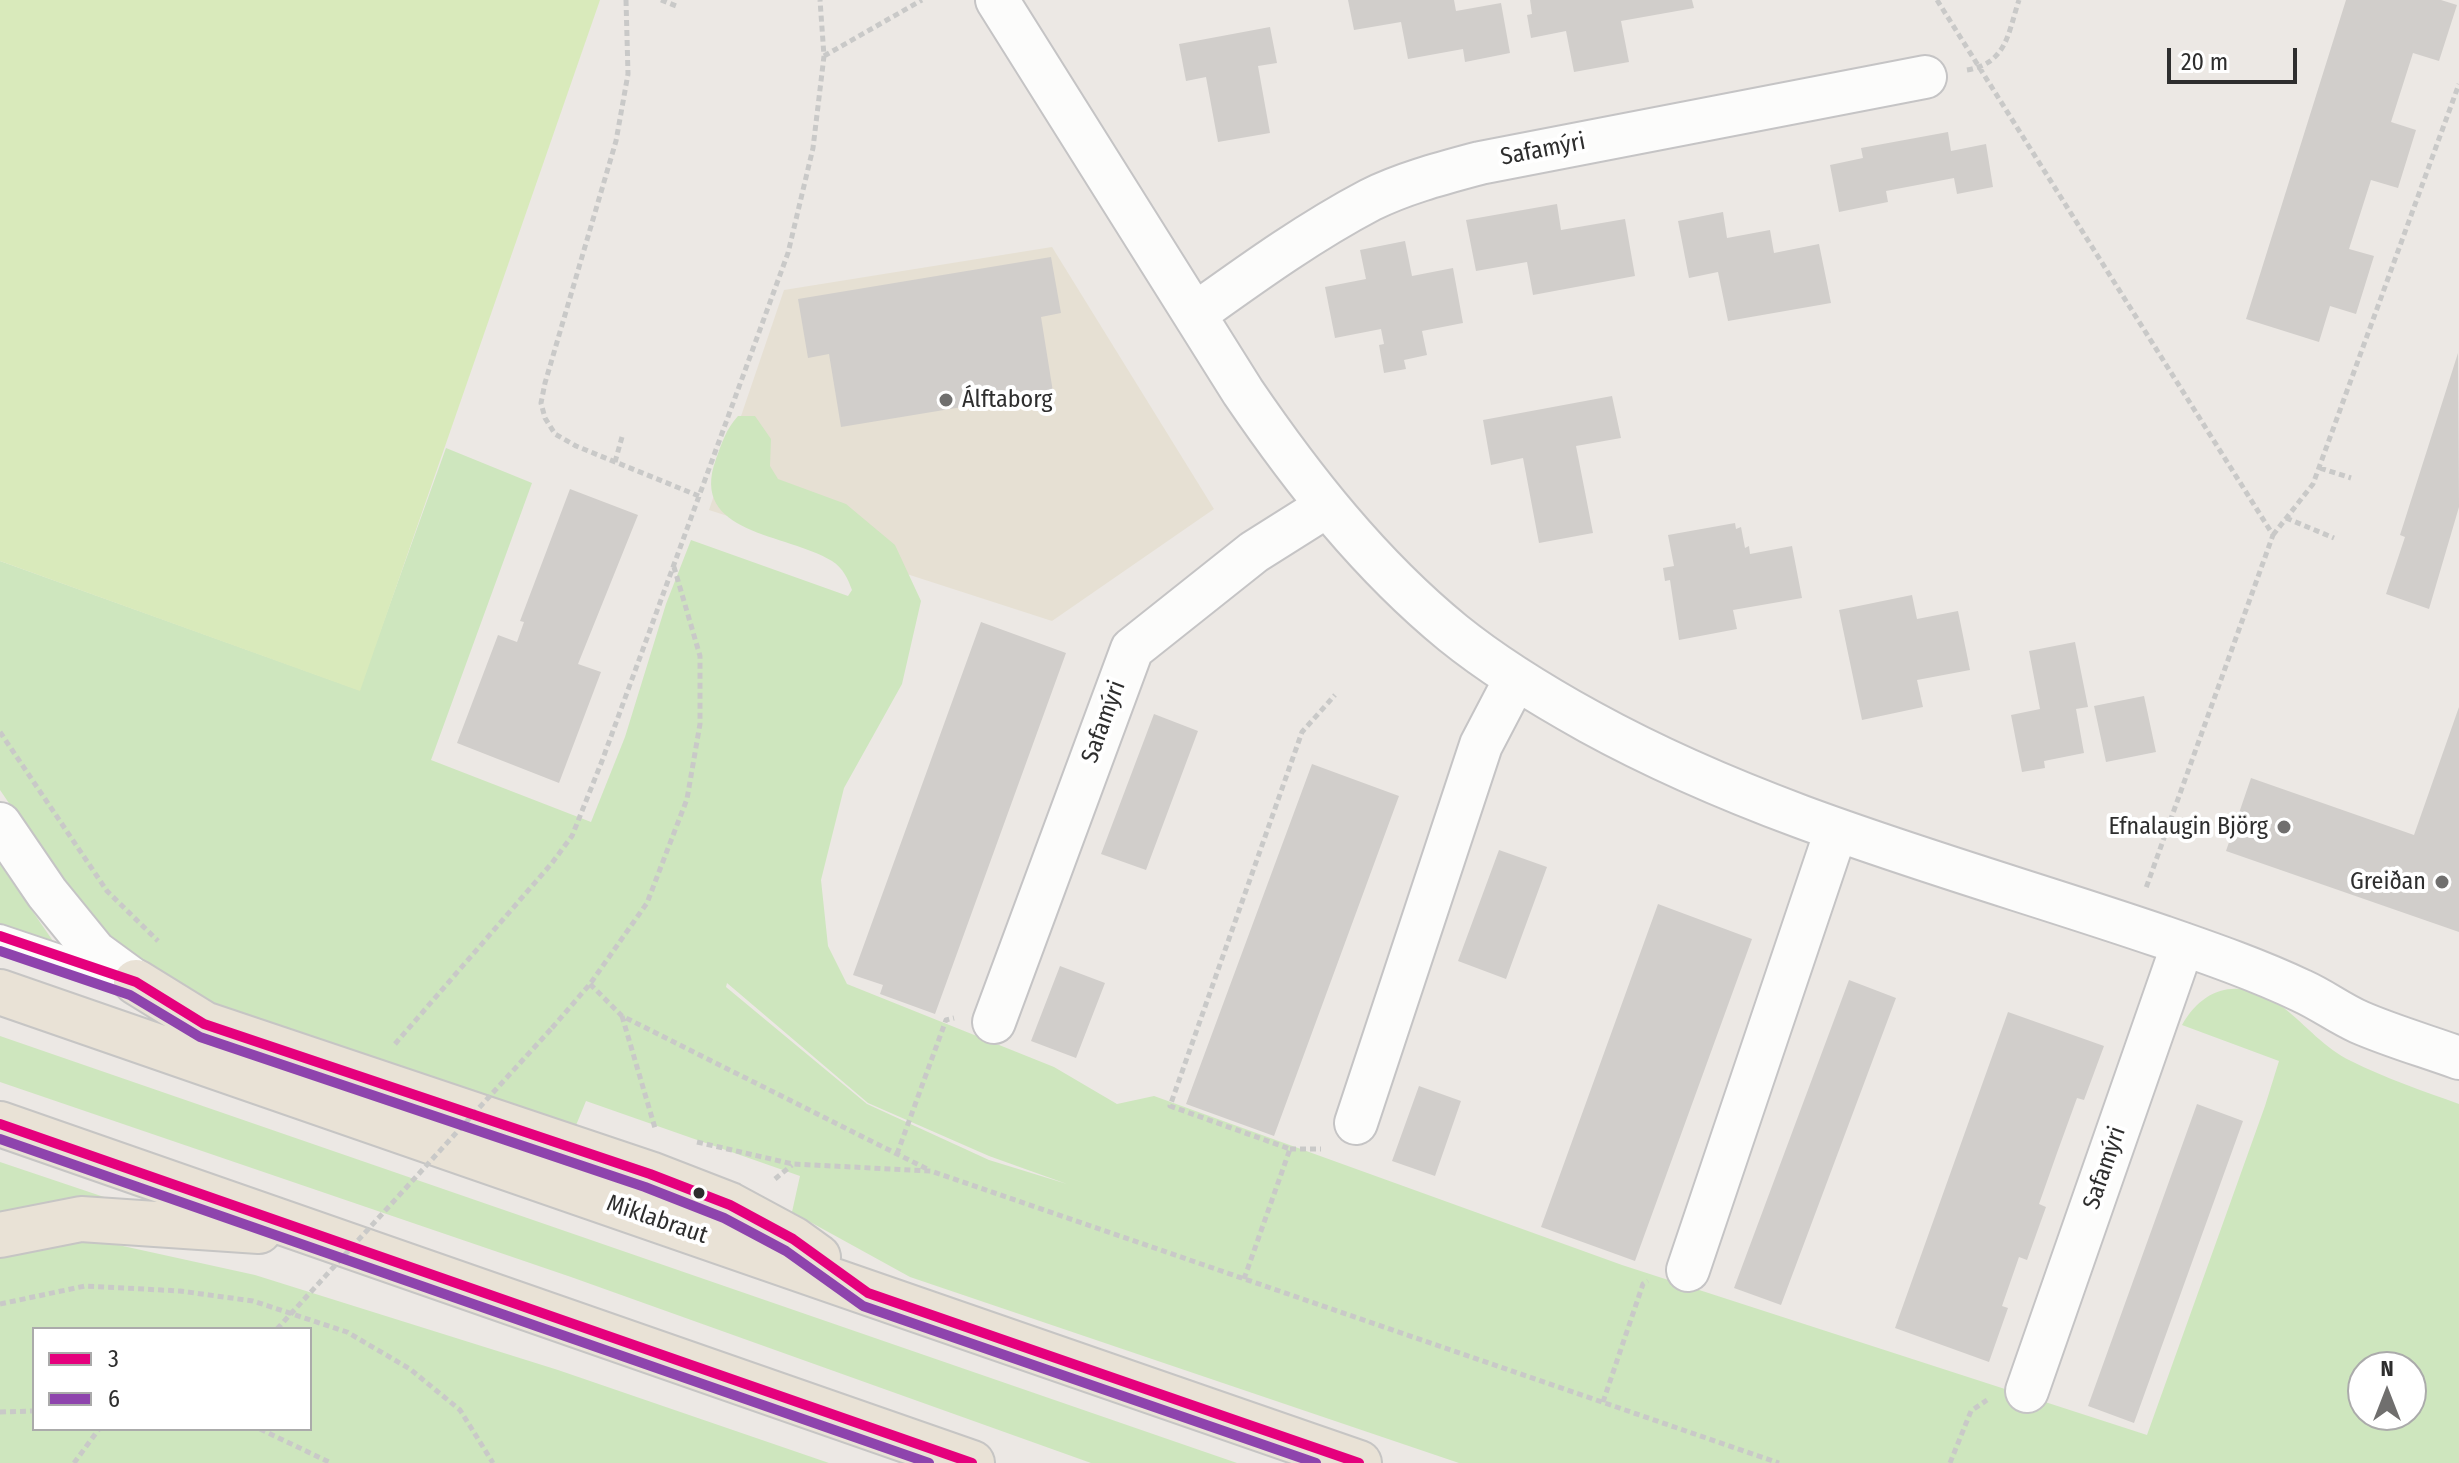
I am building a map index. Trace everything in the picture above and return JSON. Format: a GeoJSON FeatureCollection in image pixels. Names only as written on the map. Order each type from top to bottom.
{"type":"FeatureCollection","features":[{"type":"Feature","properties":{"kind":"highway"},"geometry":{"type":"LineString","coordinates":[[136,982],[204,1024],[650,1174],[730,1205],[793,1239],[868,1293]]}},
{"type":"Feature","properties":{"kind":"highway","name":"Miklabraut"},"geometry":{"type":"LineString","coordinates":[[0,992],[1359,1463]]}},
{"type":"Feature","properties":{"kind":"highway"},"geometry":{"type":"LineString","coordinates":[[0,1124],[972,1463]]}},
{"type":"Feature","properties":{"kind":"highway"},"geometry":{"type":"LineString","coordinates":[[0,1235],[81,1219],[315,1235]]}},
{"type":"Feature","properties":{"kind":"street"},"geometry":{"type":"LineString","coordinates":[[997,0],[1283,450],[1327,506],[1414,598],[1454,634],[1516,678],[1640,750],[1733,791],[1836,831],[2183,944],[2302,990],[2359,1022],[2459,1058]]}},
{"type":"Feature","properties":{"kind":"street","name":"Safamýri"},"geometry":{"type":"LineString","coordinates":[[1195,314],[1319,230],[1371,200],[1415,182],[1480,163],[1925,77]]}},
{"type":"Feature","properties":{"kind":"street","name":"Safamýri"},"geometry":{"type":"LineString","coordinates":[[996,1013],[1132,649],[1254,552],[1327,506]]}},
{"type":"Feature","properties":{"kind":"street"},"geometry":{"type":"LineString","coordinates":[[1356,1123],[1481,745],[1516,678]]}},
{"type":"Feature","properties":{"kind":"street"},"geometry":{"type":"LineString","coordinates":[[0,824],[47,893],[95,952],[136,982]]}},
{"type":"Feature","properties":{"kind":"street"},"geometry":{"type":"LineString","coordinates":[[1688,1270],[1836,831]]}},
{"type":"Feature","properties":{"kind":"street","name":"Safamýri"},"geometry":{"type":"LineString","coordinates":[[2027,1391],[2183,944]]}},
{"type":"Feature","properties":{"kind":"lane"},"geometry":{"type":"LineString","coordinates":[[0,936],[136,982]]}},
{"type":"Feature","properties":{"kind":"path"},"geometry":{"type":"LineString","coordinates":[[626,0],[628,74],[616,141],[541,403],[545,418],[555,434],[699,496]]}},
{"type":"Feature","properties":{"kind":"path"},"geometry":{"type":"LineString","coordinates":[[661,0],[679,7]]}},
{"type":"Feature","properties":{"kind":"path"},"geometry":{"type":"LineString","coordinates":[[405,1048],[394,1044],[572,836],[602,761],[788,253],[813,148],[824,56],[820,0]]}},
{"type":"Feature","properties":{"kind":"path"},"geometry":{"type":"LineString","coordinates":[[824,56],[922,0]]}},
{"type":"Feature","properties":{"kind":"path"},"geometry":{"type":"LineString","coordinates":[[1937,0],[1992,93],[2273,535]]}},
{"type":"Feature","properties":{"kind":"path"},"geometry":{"type":"LineString","coordinates":[[1979,68],[1995,60],[2002,51],[2019,0]]}},
{"type":"Feature","properties":{"kind":"path"},"geometry":{"type":"LineString","coordinates":[[2143,897],[2273,535],[2313,484],[2320,468],[2459,84]]}},
{"type":"Feature","properties":{"kind":"path"},"geometry":{"type":"LineString","coordinates":[[615,462],[622,437]]}},
{"type":"Feature","properties":{"kind":"path"},"geometry":{"type":"LineString","coordinates":[[2320,468],[2351,478]]}},
{"type":"Feature","properties":{"kind":"path"},"geometry":{"type":"LineString","coordinates":[[2286,518],[2334,538]]}},
{"type":"Feature","properties":{"kind":"path"},"geometry":{"type":"LineString","coordinates":[[279,1327],[552,1028],[590,984],[647,903],[687,799],[700,724],[700,656],[673,566]]}},
{"type":"Feature","properties":{"kind":"path"},"geometry":{"type":"LineString","coordinates":[[1244,1279],[1290,1149],[1170,1106],[1302,732],[1335,695]]}},
{"type":"Feature","properties":{"kind":"path"},"geometry":{"type":"LineString","coordinates":[[0,732],[107,891],[166,949]]}},
{"type":"Feature","properties":{"kind":"path"},"geometry":{"type":"LineString","coordinates":[[590,984],[622,1016],[931,1171],[1779,1463]]}},
{"type":"Feature","properties":{"kind":"path"},"geometry":{"type":"LineString","coordinates":[[897,1154],[946,1020],[996,1013]]}},
{"type":"Feature","properties":{"kind":"path"},"geometry":{"type":"LineString","coordinates":[[622,1016],[656,1132],[642,1127]]}},
{"type":"Feature","properties":{"kind":"path"},"geometry":{"type":"LineString","coordinates":[[499,1080],[513,1084]]}},
{"type":"Feature","properties":{"kind":"path"},"geometry":{"type":"LineString","coordinates":[[686,1139],[793,1164],[931,1171]]}},
{"type":"Feature","properties":{"kind":"path"},"geometry":{"type":"LineString","coordinates":[[772,1183],[793,1164]]}},
{"type":"Feature","properties":{"kind":"path"},"geometry":{"type":"LineString","coordinates":[[1603,1402],[1643,1284],[1688,1270]]}},
{"type":"Feature","properties":{"kind":"path"},"geometry":{"type":"LineString","coordinates":[[0,1304],[85,1286],[180,1291],[253,1301],[347,1332],[410,1369],[460,1410],[493,1463]]}},
{"type":"Feature","properties":{"kind":"path"},"geometry":{"type":"LineString","coordinates":[[1950,1463],[1971,1411],[1988,1400],[2027,1391]]}},
{"type":"Feature","properties":{"kind":"path"},"geometry":{"type":"LineString","coordinates":[[0,1412],[32,1411]]}},
{"type":"Feature","properties":{"kind":"path"},"geometry":{"type":"LineString","coordinates":[[74,1463],[97,1431]]}},
{"type":"Feature","properties":{"kind":"path"},"geometry":{"type":"LineString","coordinates":[[264,1431],[331,1463]]}},
{"type":"Feature","properties":{"kind":"shaded area","name":"Álftaborg"},"geometry":{"type":"Polygon","coordinates":[[[1052,247],[1214,509],[1052,621],[709,510],[784,290],[1052,247]]]}},
{"type":"Feature","properties":{"kind":"green space"},"geometry":{"type":"Polygon","coordinates":[[[0,0],[600,0],[360,691],[0,561],[0,0]]]}},
{"type":"Feature","properties":{"kind":"green space"},"geometry":{"type":"Polygon","coordinates":[[[738,416],[755,416],[771,439],[770,466],[778,479],[846,504],[895,545],[921,601],[902,684],[844,788],[821,880],[828,946],[847,984],[1054,1067],[1117,1104],[1154,1096],[1622,1265],[2147,1435],[2279,1061],[2182,1025],[2203,1000],[2215,993],[2241,989],[2255,992],[2284,1008],[2341,1056],[2391,1079],[2459,1104],[2459,1463],[1459,1463],[910,1277],[792,1212],[800,1176],[586,1101],[572,1135],[262,1031],[175,988],[110,941],[62,881],[0,790],[0,561],[359,690],[446,448],[532,483],[431,760],[591,822],[625,737],[666,604],[691,540],[848,596],[852,590],[845,574],[832,561],[747,528],[729,517],[716,503],[711,484],[725,436],[738,416]],[[727,983],[726,987],[867,1104],[989,1160],[1067,1184],[989,1156],[868,1103],[727,983]]]}},
{"type":"Feature","properties":{"kind":"green space"},"geometry":{"type":"Polygon","coordinates":[[[0,864],[55,944],[0,924],[0,864]]]}},
{"type":"Feature","properties":{"kind":"green space"},"geometry":{"type":"Polygon","coordinates":[[[0,1036],[1237,1463],[1091,1463],[571,1277],[0,1082],[0,1036]]]}},
{"type":"Feature","properties":{"kind":"green space"},"geometry":{"type":"Polygon","coordinates":[[[0,1162],[107,1198],[0,1214],[0,1162]]]}},
{"type":"Feature","properties":{"kind":"green space"},"geometry":{"type":"Polygon","coordinates":[[[91,1239],[255,1275],[558,1370],[829,1463],[0,1463],[0,1256],[91,1239]]]}},
{"type":"Feature","properties":{"kind":"building"},"geometry":{"type":"Polygon","coordinates":[[[1348,0],[1454,0],[1456,11],[1501,3],[1510,53],[1465,62],[1463,49],[1408,59],[1401,22],[1354,30],[1348,0]]]}},
{"type":"Feature","properties":{"kind":"building"},"geometry":{"type":"Polygon","coordinates":[[[1530,0],[1692,0],[1694,8],[1621,21],[1629,62],[1574,72],[1566,31],[1531,38],[1527,15],[1532,14],[1530,0]]]}},
{"type":"Feature","properties":{"kind":"building"},"geometry":{"type":"Polygon","coordinates":[[[2346,0],[2441,0],[2457,5],[2439,61],[2413,53],[2391,122],[2416,130],[2398,188],[2371,180],[2349,249],[2374,256],[2356,314],[2330,306],[2319,342],[2246,319],[2346,0]]]}},
{"type":"Feature","properties":{"kind":"building"},"geometry":{"type":"Polygon","coordinates":[[[1270,27],[1277,63],[1258,66],[1270,133],[1218,142],[1206,77],[1186,81],[1179,44],[1270,27]]]}},
{"type":"Feature","properties":{"kind":"building"},"geometry":{"type":"Polygon","coordinates":[[[1948,132],[1951,151],[1986,144],[1993,187],[1957,194],[1954,178],[1886,191],[1888,202],[1839,212],[1830,165],[1863,158],[1861,148],[1948,132]]]}},
{"type":"Feature","properties":{"kind":"building"},"geometry":{"type":"Polygon","coordinates":[[[1557,204],[1561,230],[1625,219],[1635,276],[1533,295],[1527,262],[1476,271],[1466,220],[1557,204]]]}},
{"type":"Feature","properties":{"kind":"building"},"geometry":{"type":"Polygon","coordinates":[[[1723,212],[1727,238],[1770,230],[1774,253],[1819,244],[1831,303],[1728,321],[1718,272],[1689,278],[1678,221],[1723,212]]]}},
{"type":"Feature","properties":{"kind":"building"},"geometry":{"type":"Polygon","coordinates":[[[1405,241],[1412,276],[1453,268],[1463,323],[1422,331],[1427,355],[1404,360],[1406,369],[1384,373],[1379,345],[1384,344],[1381,329],[1335,338],[1325,287],[1366,279],[1360,250],[1405,241]]]}},
{"type":"Feature","properties":{"kind":"building"},"geometry":{"type":"Polygon","coordinates":[[[1051,257],[1061,313],[1041,317],[1053,392],[841,427],[829,354],[808,358],[798,299],[1051,257]]]}},
{"type":"Feature","properties":{"kind":"building"},"geometry":{"type":"Polygon","coordinates":[[[2458,353],[2459,507],[2429,609],[2386,594],[2405,537],[2400,535],[2458,353]]]}},
{"type":"Feature","properties":{"kind":"building"},"geometry":{"type":"Polygon","coordinates":[[[1612,396],[1621,438],[1576,446],[1593,533],[1539,543],[1523,458],[1491,465],[1483,420],[1612,396]]]}},
{"type":"Feature","properties":{"kind":"building"},"geometry":{"type":"Polygon","coordinates":[[[570,489],[638,515],[578,664],[601,672],[559,783],[457,743],[498,635],[517,642],[524,622],[520,621],[570,489]]]}},
{"type":"Feature","properties":{"kind":"building"},"geometry":{"type":"Polygon","coordinates":[[[1735,523],[1736,529],[1741,527],[1745,548],[1749,546],[1750,554],[1792,546],[1802,598],[1733,610],[1737,629],[1679,640],[1670,580],[1665,581],[1663,568],[1674,566],[1668,535],[1735,523]]]}},
{"type":"Feature","properties":{"kind":"building"},"geometry":{"type":"Polygon","coordinates":[[[1912,595],[1917,619],[1958,611],[1970,670],[1917,680],[1923,707],[1862,720],[1839,610],[1912,595]]]}},
{"type":"Feature","properties":{"kind":"building"},"geometry":{"type":"Polygon","coordinates":[[[981,622],[1066,653],[935,1014],[880,994],[883,985],[853,975],[981,622]]]}},
{"type":"Feature","properties":{"kind":"building"},"geometry":{"type":"Polygon","coordinates":[[[2075,642],[2088,707],[2076,709],[2084,753],[2044,761],[2045,768],[2022,772],[2011,715],[2040,709],[2029,651],[2075,642]]]}},
{"type":"Feature","properties":{"kind":"building"},"geometry":{"type":"Polygon","coordinates":[[[2144,696],[2156,752],[2106,762],[2094,706],[2144,696]]]}},
{"type":"Feature","properties":{"kind":"building"},"geometry":{"type":"Polygon","coordinates":[[[2459,707],[2459,932],[2226,851],[2251,778],[2414,835],[2459,707]]]}},
{"type":"Feature","properties":{"kind":"building"},"geometry":{"type":"Polygon","coordinates":[[[1154,714],[1198,731],[1146,870],[1101,854],[1154,714]]]}},
{"type":"Feature","properties":{"kind":"building"},"geometry":{"type":"Polygon","coordinates":[[[1312,764],[1399,796],[1274,1136],[1186,1104],[1312,764]]]}},
{"type":"Feature","properties":{"kind":"building"},"geometry":{"type":"Polygon","coordinates":[[[1499,850],[1547,867],[1506,979],[1458,961],[1499,850]]]}},
{"type":"Feature","properties":{"kind":"building"},"geometry":{"type":"Polygon","coordinates":[[[1658,904],[1752,939],[1635,1261],[1541,1227],[1658,904]]]}},
{"type":"Feature","properties":{"kind":"building"},"geometry":{"type":"Polygon","coordinates":[[[1060,966],[1105,983],[1076,1058],[1031,1041],[1060,966]]]}},
{"type":"Feature","properties":{"kind":"building"},"geometry":{"type":"Polygon","coordinates":[[[1849,980],[1896,998],[1781,1305],[1734,1288],[1849,980]]]}},
{"type":"Feature","properties":{"kind":"building"},"geometry":{"type":"Polygon","coordinates":[[[2008,1012],[2104,1046],[2084,1100],[2077,1098],[2057,1153],[2039,1204],[2046,1207],[2027,1260],[2019,1257],[2002,1306],[2008,1308],[1989,1362],[1895,1328],[2008,1012]]]}},
{"type":"Feature","properties":{"kind":"building"},"geometry":{"type":"Polygon","coordinates":[[[1419,1086],[1461,1101],[1435,1176],[1392,1161],[1419,1086]]]}},
{"type":"Feature","properties":{"kind":"building"},"geometry":{"type":"Polygon","coordinates":[[[2197,1104],[2243,1121],[2134,1423],[2088,1406],[2197,1104]]]}},
{"type":"Feature","properties":{"kind":"transit line","name":"3"},"geometry":{"type":"LineString","coordinates":[[0,936],[136,982],[204,1024],[650,1174],[730,1205],[793,1239],[868,1293],[1359,1463]]}},
{"type":"Feature","properties":{"kind":"transit line","name":"6"},"geometry":{"type":"LineString","coordinates":[[0,951],[130,995],[200,1037],[645,1187],[724,1218],[786,1251],[863,1306],[1316,1463]]}},
{"type":"Feature","properties":{"kind":"transit line","name":"3"},"geometry":{"type":"LineString","coordinates":[[0,1124],[972,1463]]}},
{"type":"Feature","properties":{"kind":"transit line","name":"6"},"geometry":{"type":"LineString","coordinates":[[0,1139],[929,1463]]}},
{"type":"Feature","properties":{"kind":"place","name":"Álftaborg"},"geometry":{"type":"Point","coordinates":[946,400]}},
{"type":"Feature","properties":{"kind":"place","name":"Efnalaugin Björg"},"geometry":{"type":"Point","coordinates":[2284,827]}},
{"type":"Feature","properties":{"kind":"place","name":"Greiðan"},"geometry":{"type":"Point","coordinates":[2442,882]}}]}
